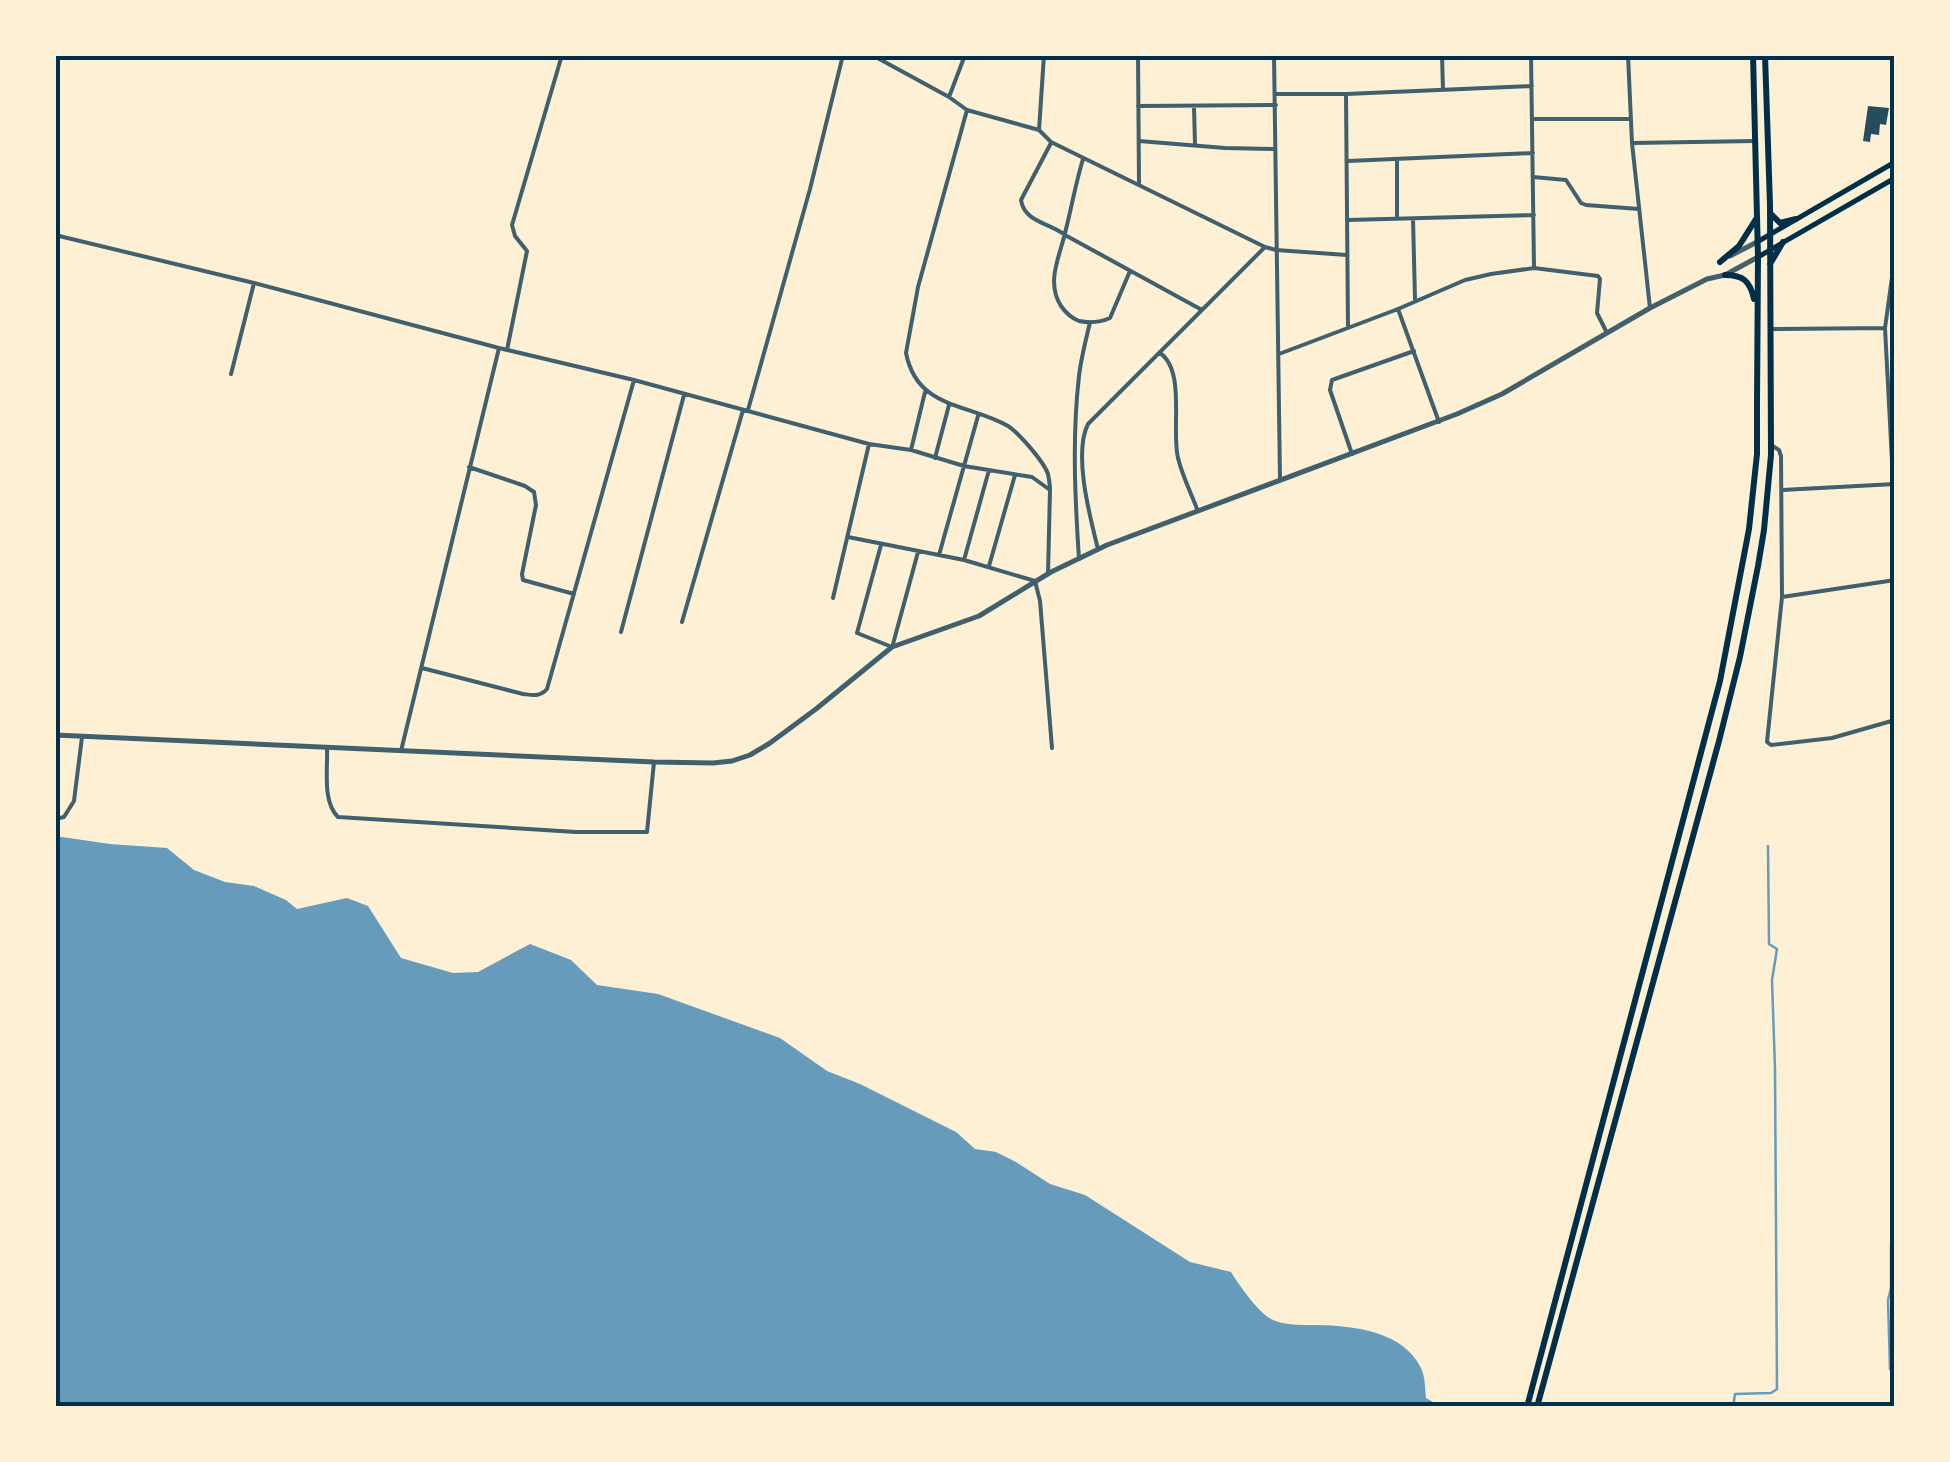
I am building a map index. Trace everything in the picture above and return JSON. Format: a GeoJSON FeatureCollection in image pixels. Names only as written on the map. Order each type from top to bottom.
{"type":"FeatureCollection","features":[{"type":"Feature","properties":{"kind":"main road"},"geometry":{"type":"LineString","coordinates":[[1528,1407],[1720,681],[1738,597],[1757,454],[1758,257],[1752,55]]}},
{"type":"Feature","properties":{"kind":"main road"},"geometry":{"type":"LineString","coordinates":[[1537,1407],[1740,657],[1764,530],[1771,445],[1765,55]]}},
{"type":"Feature","properties":{"kind":"main road"},"geometry":{"type":"LineString","coordinates":[[1757,242],[1895,162]]}},
{"type":"Feature","properties":{"kind":"main road"},"geometry":{"type":"LineString","coordinates":[[1758,257],[1895,178]]}},
{"type":"Feature","properties":{"kind":"main road"},"geometry":{"type":"LineString","coordinates":[[1770,206],[1774,220],[1780,223],[1796,219]]}},
{"type":"Feature","properties":{"kind":"main road"},"geometry":{"type":"LineString","coordinates":[[1720,262],[1748,235],[1756,218]]}},
{"type":"Feature","properties":{"kind":"main road"},"geometry":{"type":"LineString","coordinates":[[1769,270],[1783,242]]}},
{"type":"Feature","properties":{"kind":"main road"},"geometry":{"type":"LineString","coordinates":[[1724,275],[1747,280],[1758,313]]}},
{"type":"Feature","properties":{"kind":"street"},"geometry":{"type":"LineString","coordinates":[[507,350],[526,250],[512,225],[562,55]]}},
{"type":"Feature","properties":{"kind":"street"},"geometry":{"type":"LineString","coordinates":[[682,622],[810,189],[843,55]]}},
{"type":"Feature","properties":{"kind":"street"},"geometry":{"type":"LineString","coordinates":[[872,55],[967,110],[1040,130],[1051,142],[1083,159],[1266,246],[1347,254]]}},
{"type":"Feature","properties":{"kind":"street"},"geometry":{"type":"LineString","coordinates":[[896,66],[898,55]]}},
{"type":"Feature","properties":{"kind":"street"},"geometry":{"type":"LineString","coordinates":[[949,97],[964,55]]}},
{"type":"Feature","properties":{"kind":"street"},"geometry":{"type":"LineString","coordinates":[[1040,130],[1044,55]]}},
{"type":"Feature","properties":{"kind":"street"},"geometry":{"type":"LineString","coordinates":[[1138,55],[1139,183]]}},
{"type":"Feature","properties":{"kind":"street"},"geometry":{"type":"LineString","coordinates":[[1274,55],[1280,480]]}},
{"type":"Feature","properties":{"kind":"street"},"geometry":{"type":"LineString","coordinates":[[1442,55],[1443,90]]}},
{"type":"Feature","properties":{"kind":"street"},"geometry":{"type":"LineString","coordinates":[[1531,55],[1534,268]]}},
{"type":"Feature","properties":{"kind":"street"},"geometry":{"type":"LineString","coordinates":[[1628,55],[1632,143],[1650,308]]}},
{"type":"Feature","properties":{"kind":"street"},"geometry":{"type":"LineString","coordinates":[[1276,94],[1532,86]]}},
{"type":"Feature","properties":{"kind":"street"},"geometry":{"type":"LineString","coordinates":[[1346,94],[1348,328]]}},
{"type":"Feature","properties":{"kind":"street"},"geometry":{"type":"LineString","coordinates":[[1138,106],[1276,105]]}},
{"type":"Feature","properties":{"kind":"street"},"geometry":{"type":"LineString","coordinates":[[1194,107],[1195,145]]}},
{"type":"Feature","properties":{"kind":"street"},"geometry":{"type":"LineString","coordinates":[[967,110],[918,287],[906,352],[914,377],[926,392],[1004,424],[1017,433],[1047,472],[1048,574]]}},
{"type":"Feature","properties":{"kind":"street"},"geometry":{"type":"LineString","coordinates":[[1534,119],[1630,119]]}},
{"type":"Feature","properties":{"kind":"street"},"geometry":{"type":"LineString","coordinates":[[1139,141],[1276,149]]}},
{"type":"Feature","properties":{"kind":"street"},"geometry":{"type":"LineString","coordinates":[[1051,142],[1021,200],[1030,217],[1202,310]]}},
{"type":"Feature","properties":{"kind":"street"},"geometry":{"type":"LineString","coordinates":[[1632,143],[1755,142]]}},
{"type":"Feature","properties":{"kind":"street"},"geometry":{"type":"LineString","coordinates":[[1347,161],[1533,153]]}},
{"type":"Feature","properties":{"kind":"street"},"geometry":{"type":"LineString","coordinates":[[1083,159],[1056,261],[1056,298],[1074,320],[1105,321],[1110,318],[1130,272]]}},
{"type":"Feature","properties":{"kind":"street"},"geometry":{"type":"LineString","coordinates":[[1396,160],[1397,219]]}},
{"type":"Feature","properties":{"kind":"street"},"geometry":{"type":"LineString","coordinates":[[1533,177],[1566,180],[1580,202],[1586,204],[1639,209]]}},
{"type":"Feature","properties":{"kind":"street"},"geometry":{"type":"LineString","coordinates":[[1346,220],[1534,215]]}},
{"type":"Feature","properties":{"kind":"street"},"geometry":{"type":"LineString","coordinates":[[1413,219],[1415,301]]}},
{"type":"Feature","properties":{"kind":"street"},"geometry":{"type":"LineString","coordinates":[[55,235],[254,282],[869,444],[1032,477],[1050,490]]}},
{"type":"Feature","properties":{"kind":"street"},"geometry":{"type":"LineString","coordinates":[[1707,279],[1720,262],[1757,242]]}},
{"type":"Feature","properties":{"kind":"street"},"geometry":{"type":"LineString","coordinates":[[1098,549],[1085,492],[1084,430],[1266,246]]}},
{"type":"Feature","properties":{"kind":"street"},"geometry":{"type":"LineString","coordinates":[[1895,256],[1885,328],[1895,518]]}},
{"type":"Feature","properties":{"kind":"street"},"geometry":{"type":"LineString","coordinates":[[55,735],[654,762],[732,761],[770,743],[892,646],[980,616],[1098,549],[1439,422],[1502,394],[1650,308],[1758,257]]}},
{"type":"Feature","properties":{"kind":"street"},"geometry":{"type":"LineString","coordinates":[[1278,354],[1465,280],[1534,268],[1598,276],[1597,314],[1607,332]]}},
{"type":"Feature","properties":{"kind":"street"},"geometry":{"type":"LineString","coordinates":[[231,374],[254,282]]}},
{"type":"Feature","properties":{"kind":"street"},"geometry":{"type":"LineString","coordinates":[[1398,309],[1439,422]]}},
{"type":"Feature","properties":{"kind":"street"},"geometry":{"type":"LineString","coordinates":[[1886,312],[1895,310]]}},
{"type":"Feature","properties":{"kind":"street"},"geometry":{"type":"LineString","coordinates":[[1079,559],[1076,432],[1079,376],[1090,322]]}},
{"type":"Feature","properties":{"kind":"street"},"geometry":{"type":"LineString","coordinates":[[1770,329],[1885,328]]}},
{"type":"Feature","properties":{"kind":"street"},"geometry":{"type":"LineString","coordinates":[[402,751],[498,348]]}},
{"type":"Feature","properties":{"kind":"street"},"geometry":{"type":"LineString","coordinates":[[1352,454],[1330,390],[1332,380],[1414,350]]}},
{"type":"Feature","properties":{"kind":"street"},"geometry":{"type":"LineString","coordinates":[[1160,352],[1174,374],[1178,456],[1197,510]]}},
{"type":"Feature","properties":{"kind":"street"},"geometry":{"type":"LineString","coordinates":[[422,668],[523,694],[543,694],[551,680],[634,380]]}},
{"type":"Feature","properties":{"kind":"street"},"geometry":{"type":"LineString","coordinates":[[910,450],[926,392]]}},
{"type":"Feature","properties":{"kind":"street"},"geometry":{"type":"LineString","coordinates":[[621,632],[684,393]]}},
{"type":"Feature","properties":{"kind":"street"},"geometry":{"type":"LineString","coordinates":[[936,458],[950,402]]}},
{"type":"Feature","properties":{"kind":"street"},"geometry":{"type":"LineString","coordinates":[[939,556],[978,415]]}},
{"type":"Feature","properties":{"kind":"street"},"geometry":{"type":"LineString","coordinates":[[833,598],[869,444]]}},
{"type":"Feature","properties":{"kind":"street"},"geometry":{"type":"LineString","coordinates":[[1771,445],[1781,456],[1782,597],[1766,742],[1771,745],[1832,738],[1895,720]]}},
{"type":"Feature","properties":{"kind":"street"},"geometry":{"type":"LineString","coordinates":[[469,468],[534,492],[536,505],[524,580],[574,594]]}},
{"type":"Feature","properties":{"kind":"street"},"geometry":{"type":"LineString","coordinates":[[964,560],[990,470]]}},
{"type":"Feature","properties":{"kind":"street"},"geometry":{"type":"LineString","coordinates":[[989,568],[1015,475]]}},
{"type":"Feature","properties":{"kind":"street"},"geometry":{"type":"LineString","coordinates":[[1782,490],[1894,484]]}},
{"type":"Feature","properties":{"kind":"street"},"geometry":{"type":"LineString","coordinates":[[848,537],[964,560],[1035,582]]}},
{"type":"Feature","properties":{"kind":"street"},"geometry":{"type":"LineString","coordinates":[[880,545],[857,633],[892,646]]}},
{"type":"Feature","properties":{"kind":"street"},"geometry":{"type":"LineString","coordinates":[[892,646],[918,552]]}},
{"type":"Feature","properties":{"kind":"street"},"geometry":{"type":"LineString","coordinates":[[1782,597],[1895,580]]}},
{"type":"Feature","properties":{"kind":"street"},"geometry":{"type":"LineString","coordinates":[[1035,582],[1040,601],[1052,748]]}},
{"type":"Feature","properties":{"kind":"street"},"geometry":{"type":"LineString","coordinates":[[55,819],[64,817],[74,800],[82,737]]}},
{"type":"Feature","properties":{"kind":"street"},"geometry":{"type":"LineString","coordinates":[[328,747],[329,805],[338,817],[576,832],[647,832],[654,762]]}},
{"type":"Feature","properties":{"kind":"water"},"geometry":{"type":"Polygon","coordinates":[[[55,836],[167,848],[194,870],[225,882],[254,886],[297,909],[347,898],[368,906],[401,958],[453,973],[478,972],[530,944],[571,960],[597,985],[658,994],[780,1038],[827,1071],[956,1132],[975,1149],[996,1152],[1050,1184],[1085,1195],[1190,1262],[1231,1272],[1271,1319],[1288,1324],[1362,1329],[1390,1338],[1413,1356],[1422,1371],[1426,1398],[1442,1407],[55,1407],[55,836]]]}},
{"type":"Feature","properties":{"kind":"building"},"geometry":{"type":"Polygon","coordinates":[[[1868,106],[1889,108],[1886,125],[1880,124],[1879,135],[1871,134],[1870,142],[1863,141],[1868,106]]]}},
{"type":"Feature","properties":{"kind":"waterway"},"geometry":{"type":"LineString","coordinates":[[1733,1407],[1735,1394],[1771,1393],[1777,1389],[1772,980],[1777,949],[1769,944],[1768,846]]}},
{"type":"Feature","properties":{"kind":"waterway"},"geometry":{"type":"LineString","coordinates":[[1891,1245],[1890,1369],[1895,1374]]}}]}
